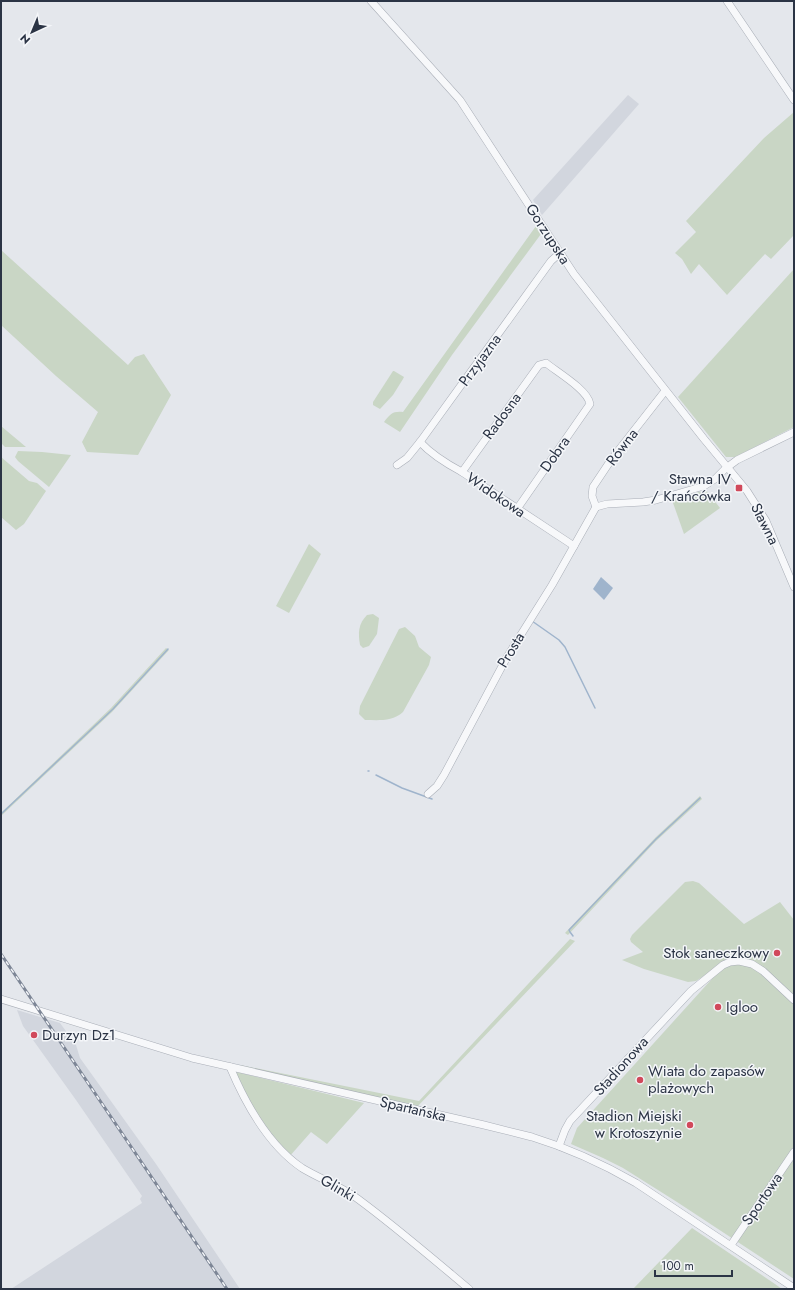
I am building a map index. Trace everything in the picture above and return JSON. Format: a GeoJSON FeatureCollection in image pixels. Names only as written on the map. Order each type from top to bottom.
{"type":"FeatureCollection","features":[{"type":"Feature","properties":{"kind":"street","name":"Gorzupska"},"geometry":{"type":"LineString","coordinates":[[371,1],[460,100],[583,287],[665,391],[728,467]]}},
{"type":"Feature","properties":{"kind":"street"},"geometry":{"type":"LineString","coordinates":[[727,1],[794,100]]}},
{"type":"Feature","properties":{"kind":"street","name":"Przyjazna"},"geometry":{"type":"LineString","coordinates":[[397,465],[407,458],[420,442],[551,261],[560,254]]}},
{"type":"Feature","properties":{"kind":"street","name":"Dobra"},"geometry":{"type":"LineString","coordinates":[[517,509],[590,404],[589,399],[580,389],[546,363]]}},
{"type":"Feature","properties":{"kind":"street","name":"Radosna"},"geometry":{"type":"LineString","coordinates":[[462,472],[539,365],[546,363]]}},
{"type":"Feature","properties":{"kind":"street","name":"Równa"},"geometry":{"type":"LineString","coordinates":[[596,507],[592,496],[593,487],[611,460],[665,391]]}},
{"type":"Feature","properties":{"kind":"street"},"geometry":{"type":"LineString","coordinates":[[596,507],[607,504],[643,502],[704,486],[715,479],[737,460],[794,432]]}},
{"type":"Feature","properties":{"kind":"street","name":"Widokowa"},"geometry":{"type":"LineString","coordinates":[[420,442],[432,453],[574,546]]}},
{"type":"Feature","properties":{"kind":"street","name":"Stawna"},"geometry":{"type":"LineString","coordinates":[[728,467],[747,490],[762,515],[794,586]]}},
{"type":"Feature","properties":{"kind":"street","name":"Prosta"},"geometry":{"type":"LineString","coordinates":[[428,794],[437,786],[444,775],[507,657],[596,507]]}},
{"type":"Feature","properties":{"kind":"street","name":"Stadionowa"},"geometry":{"type":"LineString","coordinates":[[558,1146],[570,1121],[691,991],[723,965],[739,960],[758,967],[794,1000]]}},
{"type":"Feature","properties":{"kind":"street","name":"Spartańska"},"geometry":{"type":"LineString","coordinates":[[1,999],[177,1053],[230,1067],[484,1126],[558,1146],[596,1162],[636,1183],[794,1288]]}},
{"type":"Feature","properties":{"kind":"street","name":"Glinki"},"geometry":{"type":"LineString","coordinates":[[230,1067],[252,1112],[271,1139],[287,1156],[308,1171],[357,1199],[392,1225],[469,1289]]}},
{"type":"Feature","properties":{"kind":"street","name":"Sportowa"},"geometry":{"type":"LineString","coordinates":[[731,1245],[794,1152]]}},
{"type":"Feature","properties":{"kind":"shaded area"},"geometry":{"type":"Polygon","coordinates":[[[628,95],[639,104],[542,215],[533,200],[628,95]]]}},
{"type":"Feature","properties":{"kind":"shaded area"},"geometry":{"type":"Polygon","coordinates":[[[17,1010],[60,1023],[76,1045],[80,1058],[156,1164],[240,1289],[11,1289],[142,1203],[140,1199],[142,1196],[23,1026],[17,1010]]]}},
{"type":"Feature","properties":{"kind":"green space"},"geometry":{"type":"Polygon","coordinates":[[[794,112],[794,235],[771,259],[765,254],[727,295],[699,264],[691,274],[682,259],[675,253],[696,232],[686,221],[764,138],[794,112]]]}},
{"type":"Feature","properties":{"kind":"green space"},"geometry":{"type":"Polygon","coordinates":[[[536,226],[541,234],[452,355],[400,432],[384,422],[392,414],[403,412],[536,226]]]}},
{"type":"Feature","properties":{"kind":"green space"},"geometry":{"type":"Polygon","coordinates":[[[1,250],[128,365],[135,357],[144,354],[171,395],[138,455],[87,452],[82,442],[98,412],[56,376],[1,325],[1,250]]]}},
{"type":"Feature","properties":{"kind":"green space"},"geometry":{"type":"Polygon","coordinates":[[[794,269],[794,427],[735,457],[726,457],[678,397],[794,269]]]}},
{"type":"Feature","properties":{"kind":"green space"},"geometry":{"type":"Polygon","coordinates":[[[393,371],[404,377],[393,395],[380,409],[373,405],[373,402],[393,371]]]}},
{"type":"Feature","properties":{"kind":"green space"},"geometry":{"type":"Polygon","coordinates":[[[1,426],[26,447],[5,447],[1,443],[1,426]]]}},
{"type":"Feature","properties":{"kind":"green space"},"geometry":{"type":"Polygon","coordinates":[[[18,451],[71,455],[49,487],[18,461],[15,457],[18,451]]]}},
{"type":"Feature","properties":{"kind":"green space"},"geometry":{"type":"Polygon","coordinates":[[[1,457],[29,481],[37,483],[46,491],[24,524],[16,530],[1,517],[1,457]]]}},
{"type":"Feature","properties":{"kind":"green space"},"geometry":{"type":"Polygon","coordinates":[[[706,490],[720,508],[684,534],[672,500],[706,490]]]}},
{"type":"Feature","properties":{"kind":"green space"},"geometry":{"type":"Polygon","coordinates":[[[309,544],[321,554],[289,613],[276,606],[309,544]]]}},
{"type":"Feature","properties":{"kind":"green space"},"geometry":{"type":"Polygon","coordinates":[[[373,614],[379,618],[377,634],[369,646],[363,648],[359,641],[360,625],[367,615],[373,614]]]}},
{"type":"Feature","properties":{"kind":"green space"},"geometry":{"type":"Polygon","coordinates":[[[405,627],[415,636],[419,647],[431,657],[429,665],[403,712],[390,719],[365,720],[359,714],[360,706],[399,629],[405,627]]]}},
{"type":"Feature","properties":{"kind":"green space"},"geometry":{"type":"Polygon","coordinates":[[[166,648],[169,650],[112,712],[1,816],[1,813],[111,708],[166,648]]]}},
{"type":"Feature","properties":{"kind":"green space"},"geometry":{"type":"Polygon","coordinates":[[[700,796],[702,799],[656,841],[568,935],[565,933],[656,837],[700,796]]]}},
{"type":"Feature","properties":{"kind":"green space"},"geometry":{"type":"Polygon","coordinates":[[[693,881],[699,883],[744,924],[780,902],[794,920],[794,1279],[623,1168],[571,1144],[577,1128],[720,970],[710,972],[696,981],[688,982],[644,969],[622,960],[643,952],[631,942],[630,939],[632,935],[685,882],[693,881]]]}},
{"type":"Feature","properties":{"kind":"green space"},"geometry":{"type":"Polygon","coordinates":[[[570,939],[575,941],[418,1106],[243,1068],[240,1065],[419,1101],[570,939]]]}},
{"type":"Feature","properties":{"kind":"green space"},"geometry":{"type":"Polygon","coordinates":[[[237,1072],[364,1103],[327,1144],[311,1132],[289,1157],[261,1122],[235,1073],[237,1072]]]}},
{"type":"Feature","properties":{"kind":"green space"},"geometry":{"type":"Polygon","coordinates":[[[692,1228],[775,1284],[782,1289],[633,1289],[692,1228]]]}},
{"type":"Feature","properties":{"kind":"water"},"geometry":{"type":"Polygon","coordinates":[[[601,577],[613,588],[604,600],[593,589],[601,577]]]}},
{"type":"Feature","properties":{"kind":"waterway"},"geometry":{"type":"LineString","coordinates":[[532,621],[559,640],[565,647],[595,708]]}},
{"type":"Feature","properties":{"kind":"waterway"},"geometry":{"type":"LineString","coordinates":[[1,814],[113,709],[168,649]]}},
{"type":"Feature","properties":{"kind":"waterway"},"geometry":{"type":"LineString","coordinates":[[376,775],[402,788],[432,799]]}},
{"type":"Feature","properties":{"kind":"waterway"},"geometry":{"type":"LineString","coordinates":[[573,936],[569,930],[656,839],[700,798]]}},
{"type":"Feature","properties":{"kind":"railway"},"geometry":{"type":"LineString","coordinates":[[1,954],[227,1289]]}},
{"type":"Feature","properties":{"kind":"place","name":"Stawna IV / Krańcówka"},"geometry":{"type":"Point","coordinates":[739,488]}},
{"type":"Feature","properties":{"kind":"place","name":"Stok saneczkowy"},"geometry":{"type":"Point","coordinates":[777,953]}},
{"type":"Feature","properties":{"kind":"place","name":"Igloo"},"geometry":{"type":"Point","coordinates":[718,1007]}},
{"type":"Feature","properties":{"kind":"place","name":"Durzyn Dz1"},"geometry":{"type":"Point","coordinates":[34,1035]}},
{"type":"Feature","properties":{"kind":"place","name":"Wiata do zapasów plażowych"},"geometry":{"type":"Point","coordinates":[640,1080]}},
{"type":"Feature","properties":{"kind":"place","name":"Stadion Miejski w Krotoszynie"},"geometry":{"type":"Point","coordinates":[690,1125]}}]}
